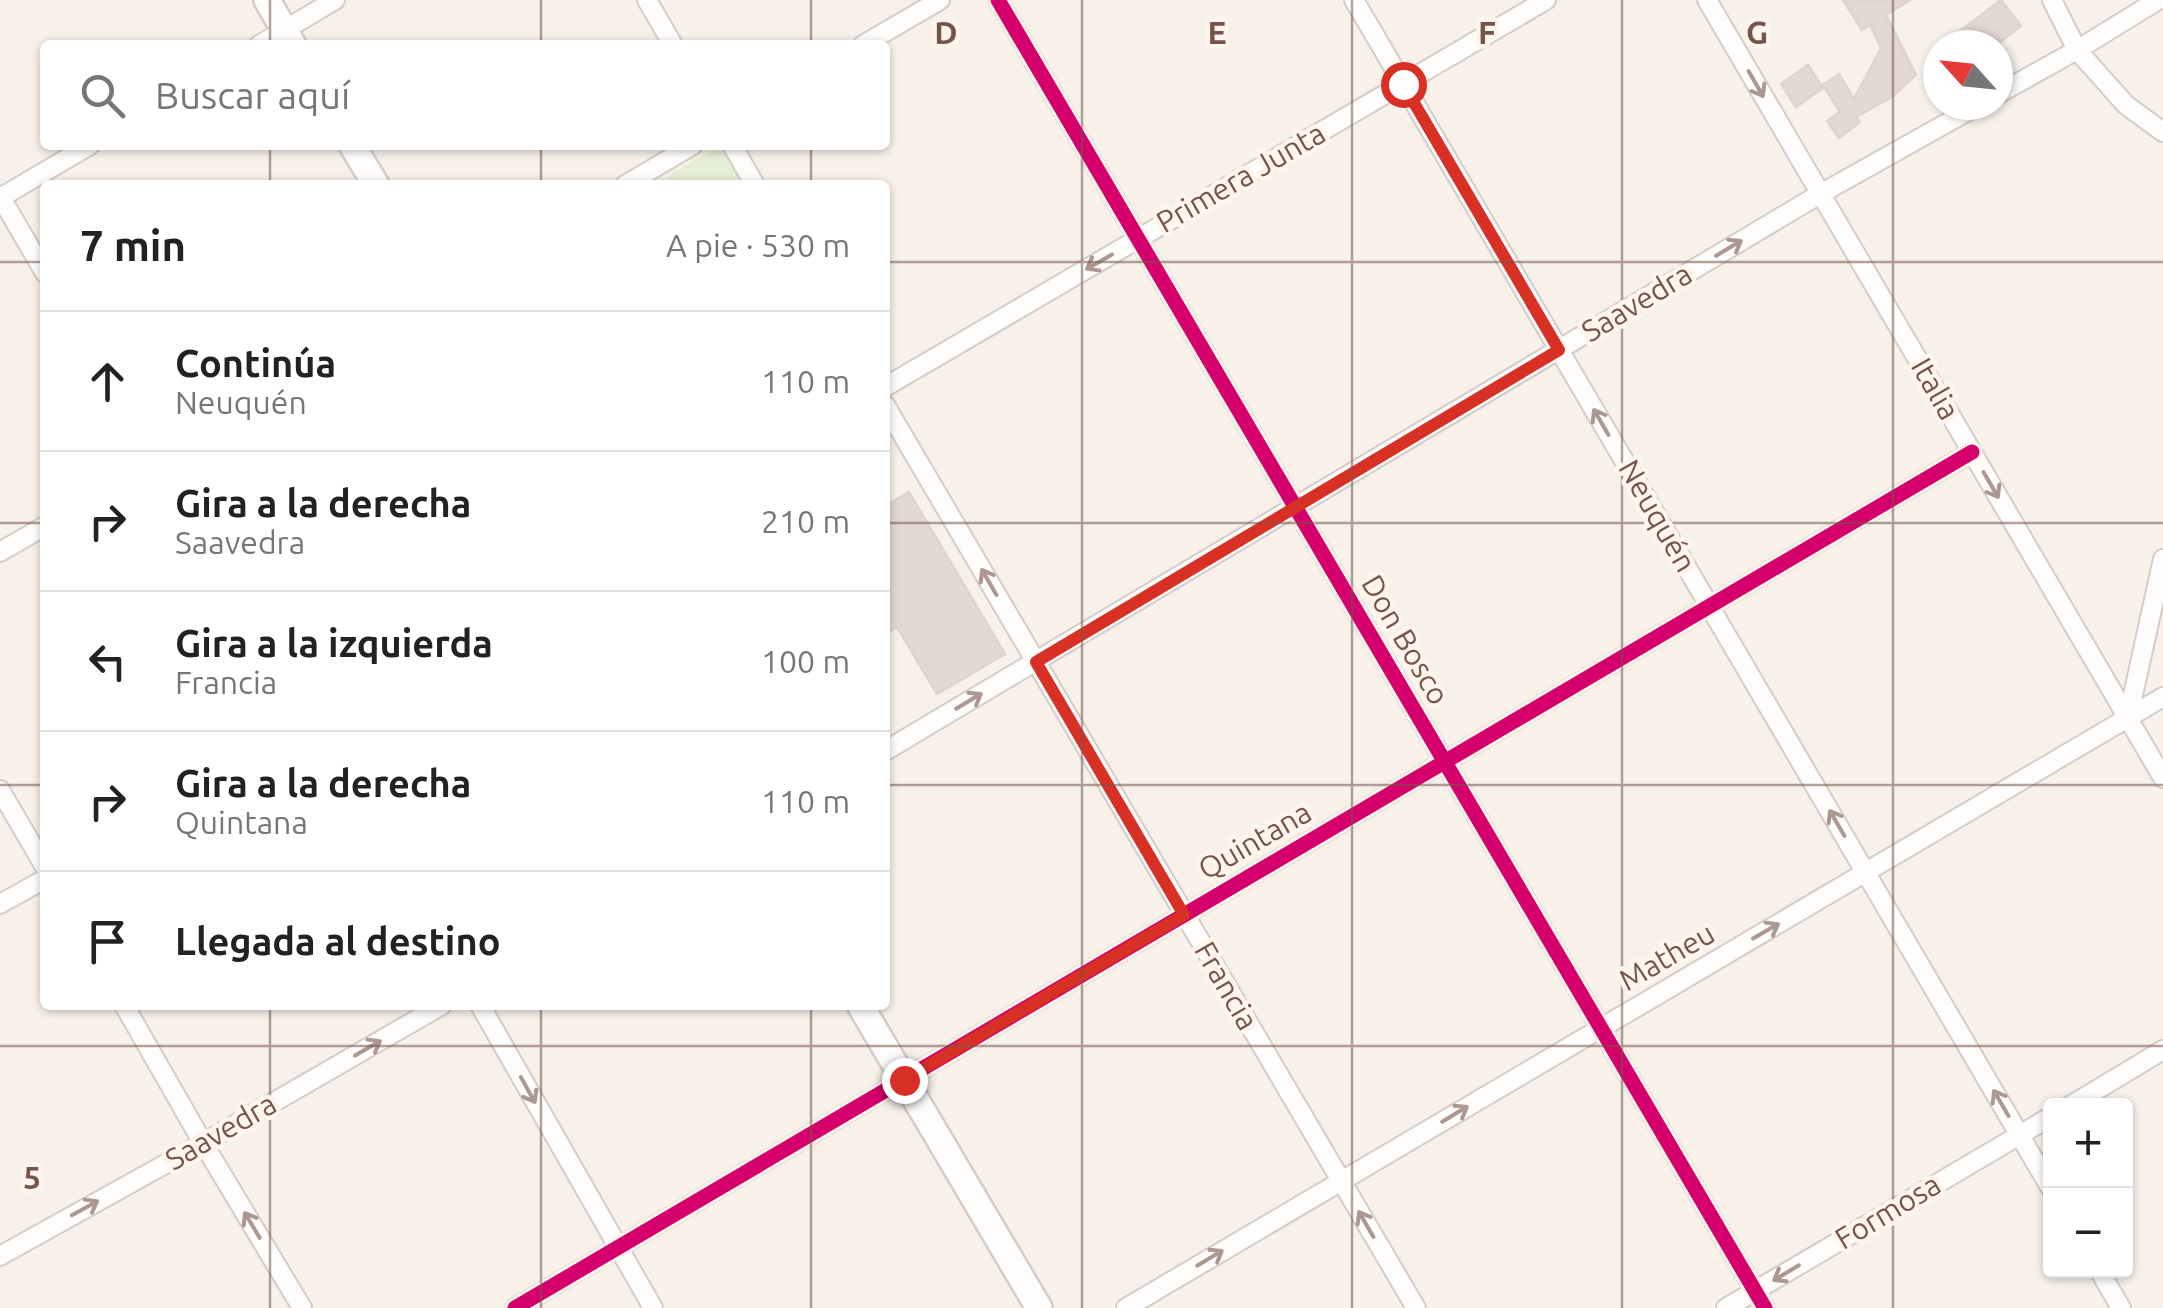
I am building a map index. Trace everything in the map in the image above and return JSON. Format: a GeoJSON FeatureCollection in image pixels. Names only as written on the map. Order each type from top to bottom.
{"type":"FeatureCollection","features":[{"type":"Feature","properties":{"kind":"main road"},"geometry":{"type":"LineString","coordinates":[[267,0],[289,38]]}},
{"type":"Feature","properties":{"kind":"main road"},"geometry":{"type":"LineString","coordinates":[[355,150],[373,180]]}},
{"type":"Feature","properties":{"kind":"main road"},"geometry":{"type":"LineString","coordinates":[[863,1010],[1039,1308]]}},
{"type":"Feature","properties":{"kind":"street"},"geometry":{"type":"LineString","coordinates":[[289,38],[335,0]]}},
{"type":"Feature","properties":{"kind":"street"},"geometry":{"type":"LineString","coordinates":[[647,0],[670,40]]}},
{"type":"Feature","properties":{"kind":"street"},"geometry":{"type":"LineString","coordinates":[[872,40],[940,0]]}},
{"type":"Feature","properties":{"kind":"street","name":"Don Bosco"},"geometry":{"type":"LineString","coordinates":[[998,0],[1760,1300]]}},
{"type":"Feature","properties":{"kind":"street","name":"Neuquén"},"geometry":{"type":"LineString","coordinates":[[1354,0],[2043,1175]]}},
{"type":"Feature","properties":{"kind":"street","name":"Primera Junta"},"geometry":{"type":"LineString","coordinates":[[890,384],[1546,0]]}},
{"type":"Feature","properties":{"kind":"street","name":"Italia"},"geometry":{"type":"LineString","coordinates":[[1707,0],[2163,778]]}},
{"type":"Feature","properties":{"kind":"street"},"geometry":{"type":"LineString","coordinates":[[2052,0],[2077,50],[2126,106],[2163,132]]}},
{"type":"Feature","properties":{"kind":"street"},"geometry":{"type":"LineString","coordinates":[[2013,86],[2158,0]]}},
{"type":"Feature","properties":{"kind":"street","name":"Saavedra"},"geometry":{"type":"LineString","coordinates":[[890,748],[1820,194],[1952,120]]}},
{"type":"Feature","properties":{"kind":"street"},"geometry":{"type":"LineString","coordinates":[[40,265],[0,197],[81,150]]}},
{"type":"Feature","properties":{"kind":"street"},"geometry":{"type":"LineString","coordinates":[[633,180],[684,150]]}},
{"type":"Feature","properties":{"kind":"street"},"geometry":{"type":"LineString","coordinates":[[735,150],[753,180]]}},
{"type":"Feature","properties":{"kind":"street","name":"Francia"},"geometry":{"type":"LineString","coordinates":[[890,414],[1416,1308]]}},
{"type":"Feature","properties":{"kind":"street","name":"Quintana"},"geometry":{"type":"LineString","coordinates":[[515,1308],[1972,452]]}},
{"type":"Feature","properties":{"kind":"street"},"geometry":{"type":"LineString","coordinates":[[0,552],[40,529]]}},
{"type":"Feature","properties":{"kind":"street"},"geometry":{"type":"LineString","coordinates":[[2128,718],[2163,559]]}},
{"type":"Feature","properties":{"kind":"street","name":"Matheu"},"geometry":{"type":"LineString","coordinates":[[1126,1308],[2163,697]]}},
{"type":"Feature","properties":{"kind":"street"},"geometry":{"type":"LineString","coordinates":[[0,790],[40,858]]}},
{"type":"Feature","properties":{"kind":"street"},"geometry":{"type":"LineString","coordinates":[[0,904],[40,882]]}},
{"type":"Feature","properties":{"kind":"street"},"geometry":{"type":"LineString","coordinates":[[127,1010],[302,1308]]}},
{"type":"Feature","properties":{"kind":"street","name":"Saavedra"},"geometry":{"type":"LineString","coordinates":[[0,1256],[433,1010]]}},
{"type":"Feature","properties":{"kind":"street"},"geometry":{"type":"LineString","coordinates":[[483,1010],[653,1308]]}},
{"type":"Feature","properties":{"kind":"street"},"geometry":{"type":"LineString","coordinates":[[2083,1098],[2163,1050]]}},
{"type":"Feature","properties":{"kind":"street","name":"Formosa"},"geometry":{"type":"LineString","coordinates":[[1726,1308],[1760,1300],[2043,1121]]}},
{"type":"Feature","properties":{"kind":"street"},"geometry":{"type":"LineString","coordinates":[[2104,1278],[2121,1308]]}},
{"type":"Feature","properties":{"kind":"green space"},"geometry":{"type":"Polygon","coordinates":[[[712,150],[732,150],[749,180],[662,180],[712,150]]]}},
{"type":"Feature","properties":{"kind":"building"},"geometry":{"type":"Polygon","coordinates":[[[1843,0],[1910,0],[1886,15],[1916,75],[1892,97],[1856,117],[1860,122],[1839,138],[1827,121],[1840,112],[1823,85],[1839,74],[1854,99],[1881,48],[1870,25],[1862,30],[1843,0]]]}},
{"type":"Feature","properties":{"kind":"building"},"geometry":{"type":"Polygon","coordinates":[[[2001,0],[2021,26],[2013,32],[1962,30],[2001,0]]]}},
{"type":"Feature","properties":{"kind":"building"},"geometry":{"type":"Polygon","coordinates":[[[1808,65],[1823,88],[1796,107],[1781,84],[1808,65]]]}},
{"type":"Feature","properties":{"kind":"building"},"geometry":{"type":"Polygon","coordinates":[[[909,492],[1005,654],[937,694],[897,627],[890,631],[890,503],[909,492]]]}},
{"type":"Feature","properties":{"kind":"cycle path"},"geometry":{"type":"LineString","coordinates":[[998,0],[1765,1308]]}},
{"type":"Feature","properties":{"kind":"cycle path"},"geometry":{"type":"LineString","coordinates":[[515,1308],[1972,452]]}},
{"type":"Feature","properties":{"kind":"route"},"geometry":{"type":"LineString","coordinates":[[904,1080],[1184,915],[1036,662],[1559,350],[1403,84]]}}]}
